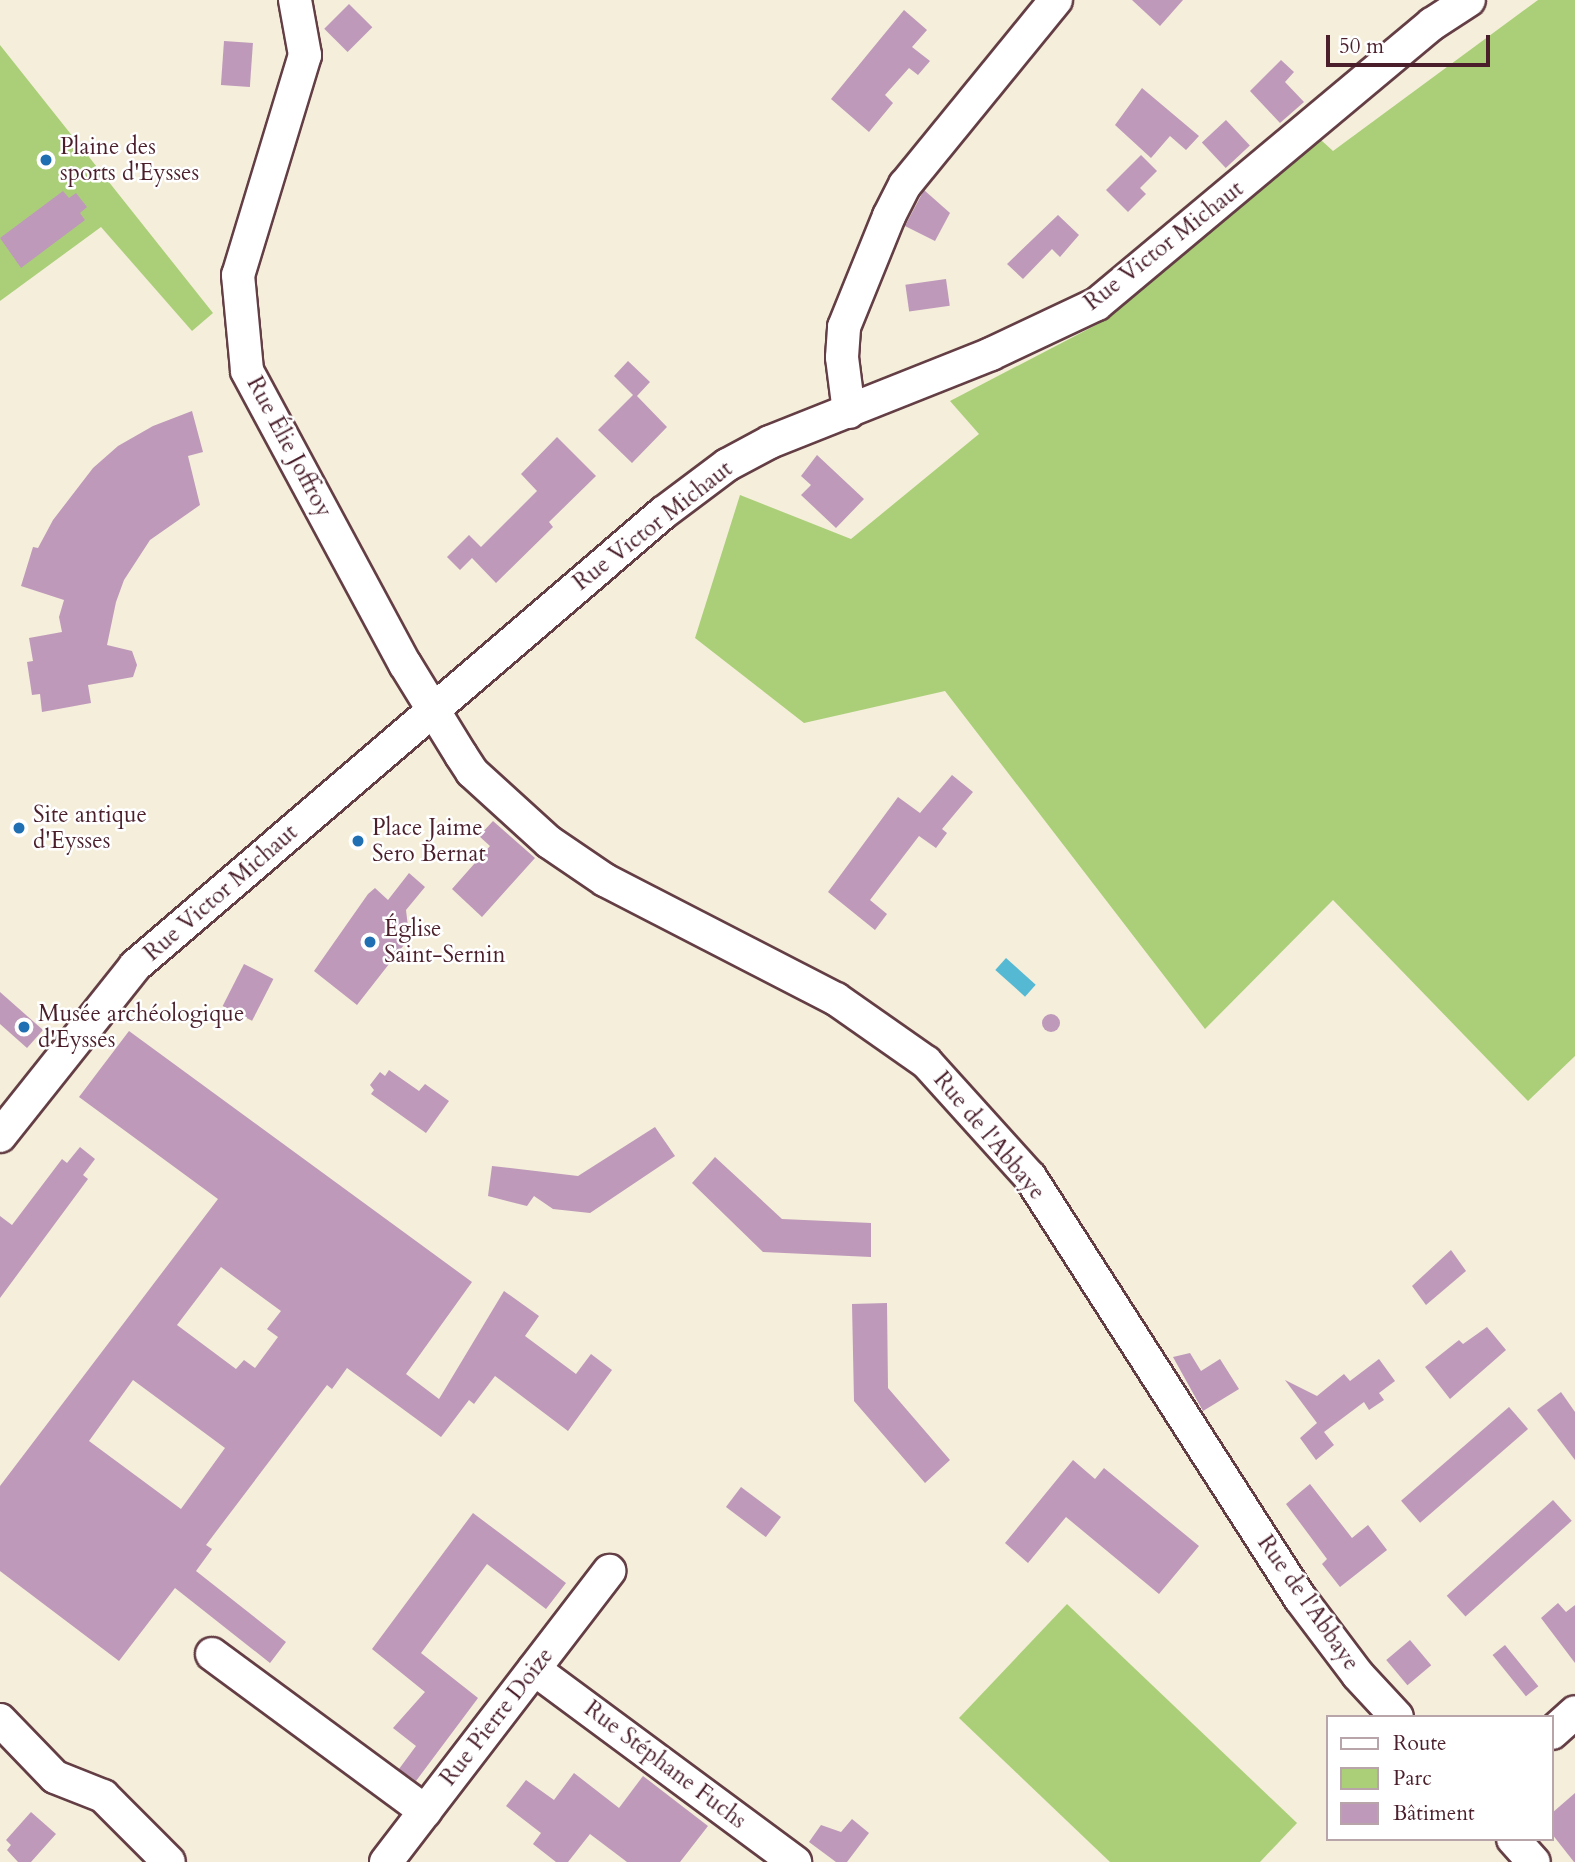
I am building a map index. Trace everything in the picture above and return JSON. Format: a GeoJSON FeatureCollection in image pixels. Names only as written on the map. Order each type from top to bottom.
{"type":"FeatureCollection","features":[{"type":"Feature","properties":{"kind":"street","name":"Rue Élie Joffroy"},"geometry":{"type":"LineString","coordinates":[[295,0],[305,55],[238,275],[247,371],[434,710]]}},
{"type":"Feature","properties":{"kind":"street"},"geometry":{"type":"LineString","coordinates":[[849,412],[842,357],[844,327],[889,216],[905,185],[1056,0]]}},
{"type":"Feature","properties":{"kind":"street","name":"Rue Victor Michaut"},"geometry":{"type":"LineString","coordinates":[[0,1136],[135,967],[596,568],[727,465],[770,442],[849,412],[1097,304],[1432,24],[1469,0]]}},
{"type":"Feature","properties":{"kind":"street","name":"Rue de l'Abbaye"},"geometry":{"type":"LineString","coordinates":[[434,710],[472,772],[549,842],[605,880],[836,999],[926,1062],[1030,1177],[1300,1598],[1358,1675],[1395,1715]]}},
{"type":"Feature","properties":{"kind":"street","name":"Rue Pierre Doize"},"geometry":{"type":"LineString","coordinates":[[386,1862],[610,1571]]}},
{"type":"Feature","properties":{"kind":"street"},"geometry":{"type":"LineString","coordinates":[[212,1654],[425,1811]]}},
{"type":"Feature","properties":{"kind":"street","name":"Rue Stéphane Fuchs"},"geometry":{"type":"LineString","coordinates":[[534,1669],[795,1862]]}},
{"type":"Feature","properties":{"kind":"street"},"geometry":{"type":"LineString","coordinates":[[1554,1731],[1575,1712]]}},
{"type":"Feature","properties":{"kind":"street"},"geometry":{"type":"LineString","coordinates":[[0,1720],[55,1777],[103,1796],[169,1862]]}},
{"type":"Feature","properties":{"kind":"street"},"geometry":{"type":"LineString","coordinates":[[1515,1841],[1534,1862]]}},
{"type":"Feature","properties":{"kind":"green space"},"geometry":{"type":"Polygon","coordinates":[[[1538,0],[1575,0],[1575,1056],[1528,1101],[1333,900],[1205,1029],[945,691],[804,723],[695,638],[740,495],[851,539],[979,434],[950,401],[1098,324],[1321,140],[1333,151],[1538,0]]]}},
{"type":"Feature","properties":{"kind":"green space","name":"Plaine des sports d'Eysses"},"geometry":{"type":"Polygon","coordinates":[[[0,45],[213,313],[192,331],[101,227],[0,301],[0,45]]]}},
{"type":"Feature","properties":{"kind":"green space"},"geometry":{"type":"Polygon","coordinates":[[[1067,1604],[1297,1823],[1260,1862],[1110,1862],[959,1718],[1067,1604]]]}},
{"type":"Feature","properties":{"kind":"water"},"geometry":{"type":"Polygon","coordinates":[[[1006,958],[1036,985],[1025,997],[995,970],[1006,958]]]}},
{"type":"Feature","properties":{"kind":"building"},"geometry":{"type":"Polygon","coordinates":[[[1132,0],[1183,0],[1160,26],[1132,0]]]}},
{"type":"Feature","properties":{"kind":"building"},"geometry":{"type":"Polygon","coordinates":[[[349,4],[372,27],[348,52],[324,29],[349,4]]]}},
{"type":"Feature","properties":{"kind":"building"},"geometry":{"type":"Polygon","coordinates":[[[904,10],[927,30],[912,47],[930,61],[918,75],[909,68],[885,95],[893,103],[869,132],[831,99],[904,10]]]}},
{"type":"Feature","properties":{"kind":"building"},"geometry":{"type":"Polygon","coordinates":[[[224,41],[253,43],[250,87],[221,85],[224,41]]]}},
{"type":"Feature","properties":{"kind":"building"},"geometry":{"type":"Polygon","coordinates":[[[1281,60],[1294,72],[1285,82],[1304,102],[1280,123],[1250,91],[1281,60]]]}},
{"type":"Feature","properties":{"kind":"building"},"geometry":{"type":"Polygon","coordinates":[[[1142,88],[1199,136],[1186,150],[1170,136],[1151,158],[1115,125],[1142,88]]]}},
{"type":"Feature","properties":{"kind":"building"},"geometry":{"type":"Polygon","coordinates":[[[1226,120],[1250,146],[1226,168],[1202,143],[1226,120]]]}},
{"type":"Feature","properties":{"kind":"building"},"geometry":{"type":"Polygon","coordinates":[[[1141,155],[1157,171],[1140,188],[1146,194],[1128,212],[1106,190],[1141,155]]]}},
{"type":"Feature","properties":{"kind":"building"},"geometry":{"type":"Polygon","coordinates":[[[924,190],[950,213],[935,241],[905,226],[924,190]]]}},
{"type":"Feature","properties":{"kind":"building"},"geometry":{"type":"Polygon","coordinates":[[[63,191],[69,198],[76,193],[87,207],[80,213],[85,220],[21,268],[0,238],[63,191]]]}},
{"type":"Feature","properties":{"kind":"building"},"geometry":{"type":"Polygon","coordinates":[[[1058,215],[1079,235],[1060,257],[1052,249],[1023,279],[1007,264],[1058,215]]]}},
{"type":"Feature","properties":{"kind":"building"},"geometry":{"type":"Polygon","coordinates":[[[946,279],[950,306],[909,311],[905,285],[946,279]]]}},
{"type":"Feature","properties":{"kind":"building"},"geometry":{"type":"Polygon","coordinates":[[[628,361],[650,382],[637,396],[667,427],[632,463],[598,430],[633,395],[614,376],[628,361]]]}},
{"type":"Feature","properties":{"kind":"building"},"geometry":{"type":"Polygon","coordinates":[[[192,411],[203,452],[188,456],[200,505],[150,540],[124,580],[116,602],[107,645],[132,651],[137,665],[133,677],[88,685],[91,703],[42,712],[40,694],[32,695],[27,662],[33,661],[29,638],[62,632],[59,617],[64,600],[21,586],[33,547],[38,548],[53,520],[93,468],[118,446],[153,426],[192,411]]]}},
{"type":"Feature","properties":{"kind":"building"},"geometry":{"type":"Polygon","coordinates":[[[557,437],[596,476],[549,522],[553,527],[496,583],[472,558],[460,570],[447,557],[469,535],[481,547],[537,491],[521,474],[557,437]]]}},
{"type":"Feature","properties":{"kind":"building"},"geometry":{"type":"Polygon","coordinates":[[[817,455],[864,499],[836,528],[801,495],[811,485],[801,476],[817,455]]]}},
{"type":"Feature","properties":{"kind":"building"},"geometry":{"type":"Polygon","coordinates":[[[952,775],[973,792],[942,829],[947,833],[936,848],[919,836],[870,900],[887,914],[875,930],[828,892],[898,797],[920,813],[952,775]]]}},
{"type":"Feature","properties":{"kind":"building"},"geometry":{"type":"Polygon","coordinates":[[[493,821],[535,858],[482,917],[452,889],[490,846],[479,836],[493,821]]]}},
{"type":"Feature","properties":{"kind":"building","name":"Église Saint-Sernin"},"geometry":{"type":"Polygon","coordinates":[[[409,873],[425,887],[406,910],[408,927],[414,932],[357,1005],[314,971],[368,894],[375,888],[388,900],[409,873]]]}},
{"type":"Feature","properties":{"kind":"building"},"geometry":{"type":"Polygon","coordinates":[[[244,964],[273,979],[252,1021],[223,1006],[244,964]]]}},
{"type":"Feature","properties":{"kind":"building"},"geometry":{"type":"Polygon","coordinates":[[[0,992],[43,1030],[27,1048],[0,1024],[0,992]]]}},
{"type":"Feature","properties":{"kind":"building"},"geometry":{"type":"Polygon","coordinates":[[[1047,1014],[1055,1014],[1060,1023],[1058,1030],[1047,1032],[1042,1027],[1042,1019],[1047,1014]]]}},
{"type":"Feature","properties":{"kind":"building"},"geometry":{"type":"Polygon","coordinates":[[[129,1031],[472,1282],[406,1374],[439,1399],[504,1291],[539,1316],[525,1336],[576,1374],[591,1354],[612,1370],[568,1431],[495,1376],[474,1404],[469,1400],[441,1437],[347,1368],[332,1389],[327,1385],[206,1545],[212,1549],[196,1571],[286,1642],[270,1663],[175,1588],[119,1661],[0,1571],[0,1486],[218,1199],[79,1097],[129,1031]],[[221,1267],[177,1325],[236,1369],[244,1360],[255,1368],[278,1337],[267,1329],[281,1311],[221,1267]],[[133,1380],[89,1441],[181,1509],[225,1448],[133,1380]]]}},
{"type":"Feature","properties":{"kind":"building"},"geometry":{"type":"Polygon","coordinates":[[[389,1070],[419,1091],[425,1084],[449,1101],[426,1133],[371,1094],[374,1090],[370,1085],[380,1072],[385,1076],[389,1070]]]}},
{"type":"Feature","properties":{"kind":"building"},"geometry":{"type":"Polygon","coordinates":[[[655,1127],[675,1156],[590,1213],[553,1209],[534,1196],[527,1206],[488,1196],[492,1166],[578,1176],[655,1127]]]}},
{"type":"Feature","properties":{"kind":"building"},"geometry":{"type":"Polygon","coordinates":[[[80,1147],[95,1159],[83,1175],[88,1179],[0,1298],[0,1216],[12,1225],[62,1159],[67,1163],[80,1147]]]}},
{"type":"Feature","properties":{"kind":"building"},"geometry":{"type":"Polygon","coordinates":[[[715,1157],[782,1219],[871,1223],[871,1257],[763,1252],[692,1183],[715,1157]]]}},
{"type":"Feature","properties":{"kind":"building"},"geometry":{"type":"Polygon","coordinates":[[[1451,1250],[1466,1271],[1426,1305],[1412,1286],[1451,1250]]]}},
{"type":"Feature","properties":{"kind":"building"},"geometry":{"type":"Polygon","coordinates":[[[887,1303],[888,1388],[950,1460],[925,1483],[854,1401],[852,1304],[887,1303]]]}},
{"type":"Feature","properties":{"kind":"building"},"geometry":{"type":"Polygon","coordinates":[[[1487,1327],[1506,1350],[1450,1399],[1425,1367],[1459,1340],[1463,1344],[1487,1327]]]}},
{"type":"Feature","properties":{"kind":"building"},"geometry":{"type":"Polygon","coordinates":[[[1190,1353],[1201,1371],[1220,1359],[1239,1389],[1203,1411],[1173,1357],[1190,1353]]]}},
{"type":"Feature","properties":{"kind":"building"},"geometry":{"type":"Polygon","coordinates":[[[1379,1359],[1395,1381],[1379,1393],[1384,1400],[1369,1410],[1364,1402],[1324,1432],[1334,1445],[1316,1460],[1300,1438],[1317,1423],[1285,1380],[1317,1396],[1344,1374],[1350,1381],[1379,1359]]]}},
{"type":"Feature","properties":{"kind":"building"},"geometry":{"type":"Polygon","coordinates":[[[1561,1392],[1575,1412],[1575,1460],[1537,1410],[1561,1392]]]}},
{"type":"Feature","properties":{"kind":"building"},"geometry":{"type":"Polygon","coordinates":[[[1509,1407],[1528,1429],[1420,1523],[1401,1501],[1509,1407]]]}},
{"type":"Feature","properties":{"kind":"building"},"geometry":{"type":"Polygon","coordinates":[[[1073,1460],[1095,1479],[1104,1468],[1199,1546],[1159,1594],[1066,1517],[1028,1563],[1005,1543],[1073,1460]]]}},
{"type":"Feature","properties":{"kind":"building"},"geometry":{"type":"Polygon","coordinates":[[[1310,1484],[1352,1538],[1368,1525],[1387,1550],[1340,1587],[1322,1564],[1327,1559],[1286,1504],[1310,1484]]]}},
{"type":"Feature","properties":{"kind":"building"},"geometry":{"type":"Polygon","coordinates":[[[741,1487],[781,1517],[766,1537],[726,1507],[741,1487]]]}},
{"type":"Feature","properties":{"kind":"building"},"geometry":{"type":"Polygon","coordinates":[[[1553,1500],[1572,1521],[1465,1616],[1447,1596],[1553,1500]]]}},
{"type":"Feature","properties":{"kind":"building"},"geometry":{"type":"Polygon","coordinates":[[[473,1513],[566,1583],[546,1609],[487,1564],[421,1653],[478,1698],[416,1781],[399,1769],[416,1746],[393,1728],[425,1692],[372,1649],[473,1513]]]}},
{"type":"Feature","properties":{"kind":"building"},"geometry":{"type":"Polygon","coordinates":[[[1558,1603],[1566,1612],[1575,1605],[1575,1663],[1541,1618],[1558,1603]]]}},
{"type":"Feature","properties":{"kind":"building"},"geometry":{"type":"Polygon","coordinates":[[[1410,1640],[1431,1665],[1407,1685],[1386,1660],[1410,1640]]]}},
{"type":"Feature","properties":{"kind":"building"},"geometry":{"type":"Polygon","coordinates":[[[1505,1645],[1538,1686],[1526,1696],[1493,1655],[1505,1645]]]}},
{"type":"Feature","properties":{"kind":"building"},"geometry":{"type":"Polygon","coordinates":[[[574,1773],[619,1808],[643,1776],[708,1826],[680,1862],[627,1862],[590,1834],[568,1862],[556,1862],[533,1844],[541,1833],[506,1806],[526,1780],[554,1800],[574,1773]]]}},
{"type":"Feature","properties":{"kind":"building"},"geometry":{"type":"Polygon","coordinates":[[[1575,1793],[1575,1862],[1554,1837],[1554,1811],[1575,1793]]]}},
{"type":"Feature","properties":{"kind":"building"},"geometry":{"type":"Polygon","coordinates":[[[31,1812],[56,1834],[31,1862],[18,1862],[7,1850],[11,1845],[6,1840],[31,1812]]]}},
{"type":"Feature","properties":{"kind":"building"},"geometry":{"type":"Polygon","coordinates":[[[852,1819],[869,1833],[847,1862],[836,1862],[809,1842],[821,1825],[841,1832],[852,1819]]]}},
{"type":"Feature","properties":{"kind":"place","name":"Plaine des sports d'Eysses"},"geometry":{"type":"Point","coordinates":[46,160]}},
{"type":"Feature","properties":{"kind":"place","name":"Site antique d'Eysses"},"geometry":{"type":"Point","coordinates":[19,828]}},
{"type":"Feature","properties":{"kind":"place","name":"Place Jaime Sero Bernat"},"geometry":{"type":"Point","coordinates":[358,841]}},
{"type":"Feature","properties":{"kind":"place","name":"Église Saint-Sernin"},"geometry":{"type":"Point","coordinates":[370,942]}},
{"type":"Feature","properties":{"kind":"place","name":"Musée archéologique d'Eysses"},"geometry":{"type":"Point","coordinates":[24,1027]}}]}
